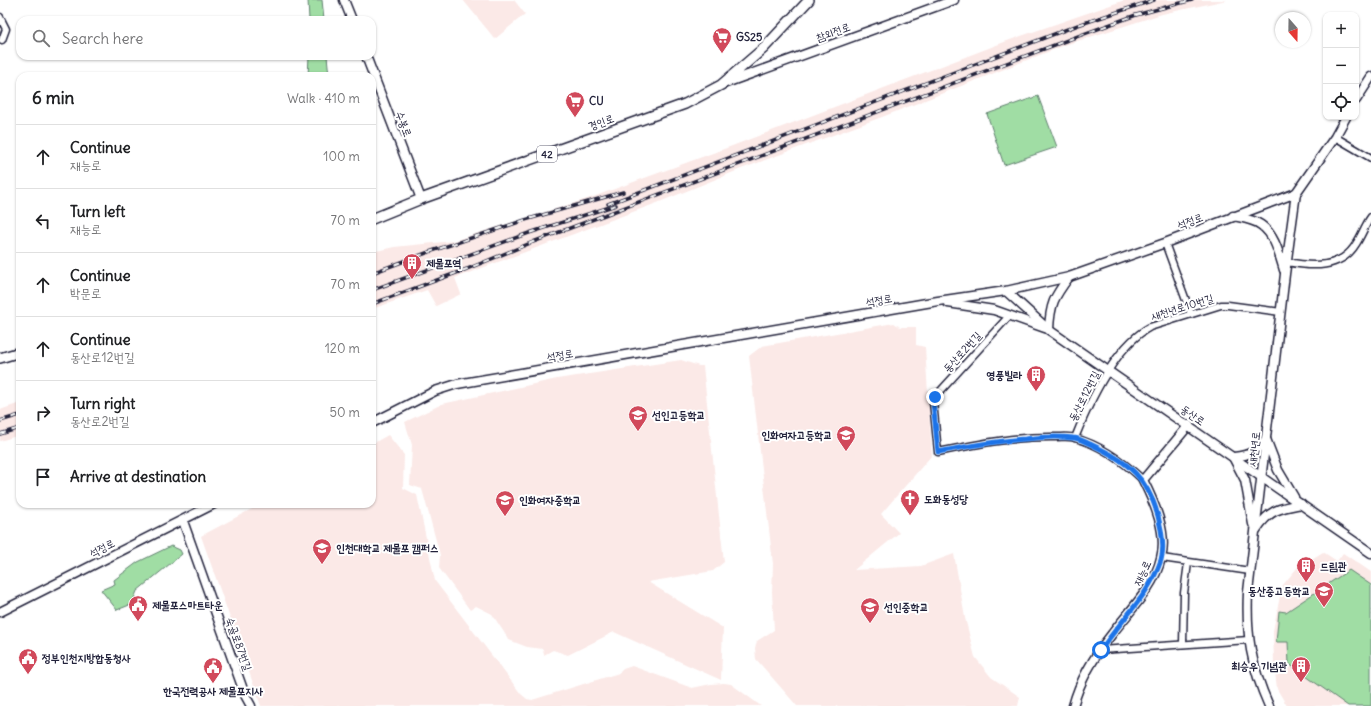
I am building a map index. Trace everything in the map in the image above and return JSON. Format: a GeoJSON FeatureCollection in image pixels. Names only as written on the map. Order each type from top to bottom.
{"type":"FeatureCollection","features":[{"type":"Feature","properties":{"kind":"main road"},"geometry":{"type":"LineString","coordinates":[[344,0],[350,16]]}},
{"type":"Feature","properties":{"kind":"main road","name":"경인로"},"geometry":{"type":"LineString","coordinates":[[376,217],[422,199],[685,104],[721,85],[764,48],[809,0]]}},
{"type":"Feature","properties":{"kind":"main road","name":"참외전로"},"geometry":{"type":"LineString","coordinates":[[721,85],[954,0]]}},
{"type":"Feature","properties":{"kind":"main road","name":"수봉로"},"geometry":{"type":"LineString","coordinates":[[368,60],[372,72]]}},
{"type":"Feature","properties":{"kind":"main road"},"geometry":{"type":"LineString","coordinates":[[1359,95],[1371,77]]}},
{"type":"Feature","properties":{"kind":"main road","name":"수봉로"},"geometry":{"type":"LineString","coordinates":[[376,82],[422,199]]}},
{"type":"Feature","properties":{"kind":"main road"},"geometry":{"type":"LineString","coordinates":[[1296,193],[1335,137],[1344,120]]}},
{"type":"Feature","properties":{"kind":"main road","name":"석정로"},"geometry":{"type":"LineString","coordinates":[[376,421],[435,391],[457,384],[938,301],[1006,291],[1069,277],[1165,243],[1296,193]]}},
{"type":"Feature","properties":{"kind":"main road","name":"새천년로"},"geometry":{"type":"LineString","coordinates":[[1269,706],[1258,677],[1248,640],[1247,615],[1250,571],[1296,193]]}},
{"type":"Feature","properties":{"kind":"main road"},"geometry":{"type":"LineString","coordinates":[[1233,216],[1250,220],[1260,224],[1266,229],[1277,247],[1285,274]]}},
{"type":"Feature","properties":{"kind":"main road"},"geometry":{"type":"LineString","coordinates":[[938,301],[994,310],[1049,330],[1050,308],[1054,298],[1069,277]]}},
{"type":"Feature","properties":{"kind":"main road","name":"동산로"},"geometry":{"type":"LineString","coordinates":[[1006,291],[1049,330],[1189,425],[1371,553]]}},
{"type":"Feature","properties":{"kind":"main road"},"geometry":{"type":"LineString","coordinates":[[0,358],[16,353]]}},
{"type":"Feature","properties":{"kind":"main road"},"geometry":{"type":"LineString","coordinates":[[1143,480],[1189,425]]}},
{"type":"Feature","properties":{"kind":"main road"},"geometry":{"type":"LineString","coordinates":[[1266,439],[1278,470],[1299,503],[1274,511],[1263,520],[1255,533],[1245,480],[1234,457],[1247,455],[1255,451],[1266,439]]}},
{"type":"Feature","properties":{"kind":"main road","name":"재능로"},"geometry":{"type":"LineString","coordinates":[[1073,706],[1085,675],[1110,636],[1150,586],[1162,558],[1162,539],[1159,517],[1143,480]]}},
{"type":"Feature","properties":{"kind":"main road","name":"석정로"},"geometry":{"type":"LineString","coordinates":[[0,612],[207,508]]}},
{"type":"Feature","properties":{"kind":"main road","name":"숙골로87번길"},"geometry":{"type":"LineString","coordinates":[[183,521],[243,688],[251,706]]}},
{"type":"Feature","properties":{"kind":"street"},"geometry":{"type":"LineString","coordinates":[[0,17],[6,29],[2,40]]}},
{"type":"Feature","properties":{"kind":"street"},"geometry":{"type":"LineString","coordinates":[[1335,137],[1371,158]]}},
{"type":"Feature","properties":{"kind":"street"},"geometry":{"type":"LineString","coordinates":[[1287,262],[1315,266],[1335,262],[1348,254],[1356,245],[1371,217]]}},
{"type":"Feature","properties":{"kind":"street"},"geometry":{"type":"LineString","coordinates":[[1165,243],[1191,314]]}},
{"type":"Feature","properties":{"kind":"street","name":"새천년로10번길"},"geometry":{"type":"LineString","coordinates":[[1109,370],[1128,345],[1143,331],[1150,327],[1221,305],[1281,312]]}},
{"type":"Feature","properties":{"kind":"street","name":"동산로2번길"},"geometry":{"type":"LineString","coordinates":[[938,452],[933,402],[935,397],[1009,316]]}},
{"type":"Feature","properties":{"kind":"street","name":"동산로12번길"},"geometry":{"type":"LineString","coordinates":[[938,452],[1003,440],[1046,437],[1075,438],[1087,409],[1109,370]]}},
{"type":"Feature","properties":{"kind":"street"},"geometry":{"type":"LineString","coordinates":[[1075,438],[1103,450],[1121,460],[1143,480]]}},
{"type":"Feature","properties":{"kind":"street"},"geometry":{"type":"LineString","coordinates":[[1162,558],[1250,571]]}},
{"type":"Feature","properties":{"kind":"street"},"geometry":{"type":"LineString","coordinates":[[1183,644],[1184,593],[1188,563]]}},
{"type":"Feature","properties":{"kind":"street"},"geometry":{"type":"LineString","coordinates":[[1101,650],[1248,640]]}},
{"type":"Feature","properties":{"kind":"shaded area"},"geometry":{"type":"Polygon","coordinates":[[[463,0],[514,0],[525,14],[495,39],[463,0]]]}},
{"type":"Feature","properties":{"kind":"shaded area"},"geometry":{"type":"Polygon","coordinates":[[[1125,0],[1227,0],[1162,14],[1068,44],[882,117],[741,169],[657,203],[455,278],[461,294],[436,306],[427,290],[376,308],[376,251],[394,247],[453,241],[590,198],[732,146],[1007,41],[1125,0]]]}},
{"type":"Feature","properties":{"kind":"shaded area"},"geometry":{"type":"Polygon","coordinates":[[[894,323],[900,327],[916,327],[916,345],[925,347],[932,455],[881,514],[899,533],[854,570],[921,566],[954,554],[965,618],[975,657],[991,677],[1020,697],[1018,706],[797,706],[756,659],[755,648],[757,641],[774,630],[772,592],[773,564],[749,356],[762,346],[894,323]]]}},
{"type":"Feature","properties":{"kind":"shaded area","name":"인화여자중학교"},"geometry":{"type":"Polygon","coordinates":[[[681,360],[703,366],[724,562],[713,571],[648,582],[723,628],[721,680],[614,632],[568,655],[553,650],[544,655],[543,649],[527,647],[509,640],[492,614],[476,606],[470,610],[439,568],[440,555],[422,489],[410,485],[412,445],[405,422],[442,404],[557,379],[681,360]]]}},
{"type":"Feature","properties":{"kind":"shaded area"},"geometry":{"type":"Polygon","coordinates":[[[16,404],[16,436],[0,441],[0,410],[16,404]]]}},
{"type":"Feature","properties":{"kind":"shaded area","name":"인천대학교 제물포 캠퍼스"},"geometry":{"type":"Polygon","coordinates":[[[388,435],[404,455],[403,488],[417,495],[435,581],[521,694],[527,699],[532,700],[619,673],[623,669],[632,666],[692,688],[711,684],[731,684],[761,706],[261,706],[201,536],[254,508],[376,508],[376,442],[388,435]]]}},
{"type":"Feature","properties":{"kind":"shaded area","name":"동산중고등학교"},"geometry":{"type":"Polygon","coordinates":[[[1323,552],[1337,561],[1343,553],[1371,572],[1371,706],[1287,706],[1277,689],[1274,663],[1273,631],[1282,586],[1297,568],[1323,552]]]}},
{"type":"Feature","properties":{"kind":"green space"},"geometry":{"type":"Polygon","coordinates":[[[308,0],[322,0],[324,16],[309,16],[308,0]]]}},
{"type":"Feature","properties":{"kind":"green space"},"geometry":{"type":"Polygon","coordinates":[[[309,60],[327,60],[329,72],[308,72],[309,60]]]}},
{"type":"Feature","properties":{"kind":"green space"},"geometry":{"type":"Polygon","coordinates":[[[1038,96],[1057,147],[1004,165],[987,114],[1038,96]]]}},
{"type":"Feature","properties":{"kind":"green space"},"geometry":{"type":"Polygon","coordinates":[[[171,546],[180,550],[182,554],[137,591],[132,604],[117,610],[101,590],[115,584],[114,580],[138,562],[171,546]]]}},
{"type":"Feature","properties":{"kind":"green space","name":"동산중고등학교"},"geometry":{"type":"Polygon","coordinates":[[[1349,570],[1371,585],[1371,706],[1348,706],[1289,664],[1288,642],[1276,642],[1279,611],[1286,612],[1349,570]]]}},
{"type":"Feature","properties":{"kind":"railway"},"geometry":{"type":"LineString","coordinates":[[608,204],[1078,25],[1154,0]]}},
{"type":"Feature","properties":{"kind":"railway"},"geometry":{"type":"LineString","coordinates":[[376,303],[1081,35],[1136,15],[1192,0]]}},
{"type":"Feature","properties":{"kind":"railway"},"geometry":{"type":"LineString","coordinates":[[376,272],[525,220],[623,192]]}},
{"type":"Feature","properties":{"kind":"railway"},"geometry":{"type":"LineString","coordinates":[[376,289],[529,233],[616,205]]}},
{"type":"Feature","properties":{"kind":"railway"},"geometry":{"type":"LineString","coordinates":[[0,421],[16,416]]}},
{"type":"Feature","properties":{"kind":"railway"},"geometry":{"type":"LineString","coordinates":[[0,434],[16,429]]}},
{"type":"Feature","properties":{"kind":"place","name":"GS25"},"geometry":{"type":"Point","coordinates":[722,54]}},
{"type":"Feature","properties":{"kind":"place","name":"CU"},"geometry":{"type":"Point","coordinates":[575,118]}},
{"type":"Feature","properties":{"kind":"place","name":"제물포역"},"geometry":{"type":"Point","coordinates":[412,280]}},
{"type":"Feature","properties":{"kind":"place","name":"영풍빌라"},"geometry":{"type":"Point","coordinates":[1036,392]}},
{"type":"Feature","properties":{"kind":"place","name":"선인고등학교"},"geometry":{"type":"Point","coordinates":[638,432]}},
{"type":"Feature","properties":{"kind":"place","name":"인화여자고등학교"},"geometry":{"type":"Point","coordinates":[846,452]}},
{"type":"Feature","properties":{"kind":"place","name":"도화동성당"},"geometry":{"type":"Point","coordinates":[910,516]}},
{"type":"Feature","properties":{"kind":"place","name":"인화여자중학교"},"geometry":{"type":"Point","coordinates":[505,517]}},
{"type":"Feature","properties":{"kind":"place","name":"인천대학교 제물포 캠퍼스"},"geometry":{"type":"Point","coordinates":[322,565]}},
{"type":"Feature","properties":{"kind":"place","name":"드림관"},"geometry":{"type":"Point","coordinates":[1306,583]}},
{"type":"Feature","properties":{"kind":"place","name":"동산중고등학교"},"geometry":{"type":"Point","coordinates":[1324,608]}},
{"type":"Feature","properties":{"kind":"place","name":"제물포스마트타운"},"geometry":{"type":"Point","coordinates":[138,622]}},
{"type":"Feature","properties":{"kind":"place","name":"선인중학교"},"geometry":{"type":"Point","coordinates":[870,624]}},
{"type":"Feature","properties":{"kind":"place","name":"정부인천지방합동청사"},"geometry":{"type":"Point","coordinates":[28,675]}},
{"type":"Feature","properties":{"kind":"place","name":"최승우 기념관"},"geometry":{"type":"Point","coordinates":[1301,683]}},
{"type":"Feature","properties":{"kind":"place","name":"한국전력공사 제물포지사"},"geometry":{"type":"Point","coordinates":[213,684]}},
{"type":"Feature","properties":{"kind":"route"},"geometry":{"type":"LineString","coordinates":[[935,397],[933,402],[938,452],[1003,440],[1046,437],[1075,438],[1103,450],[1121,460],[1143,480],[1159,517],[1162,539],[1162,558],[1150,586],[1110,636],[1101,650]]}}]}
